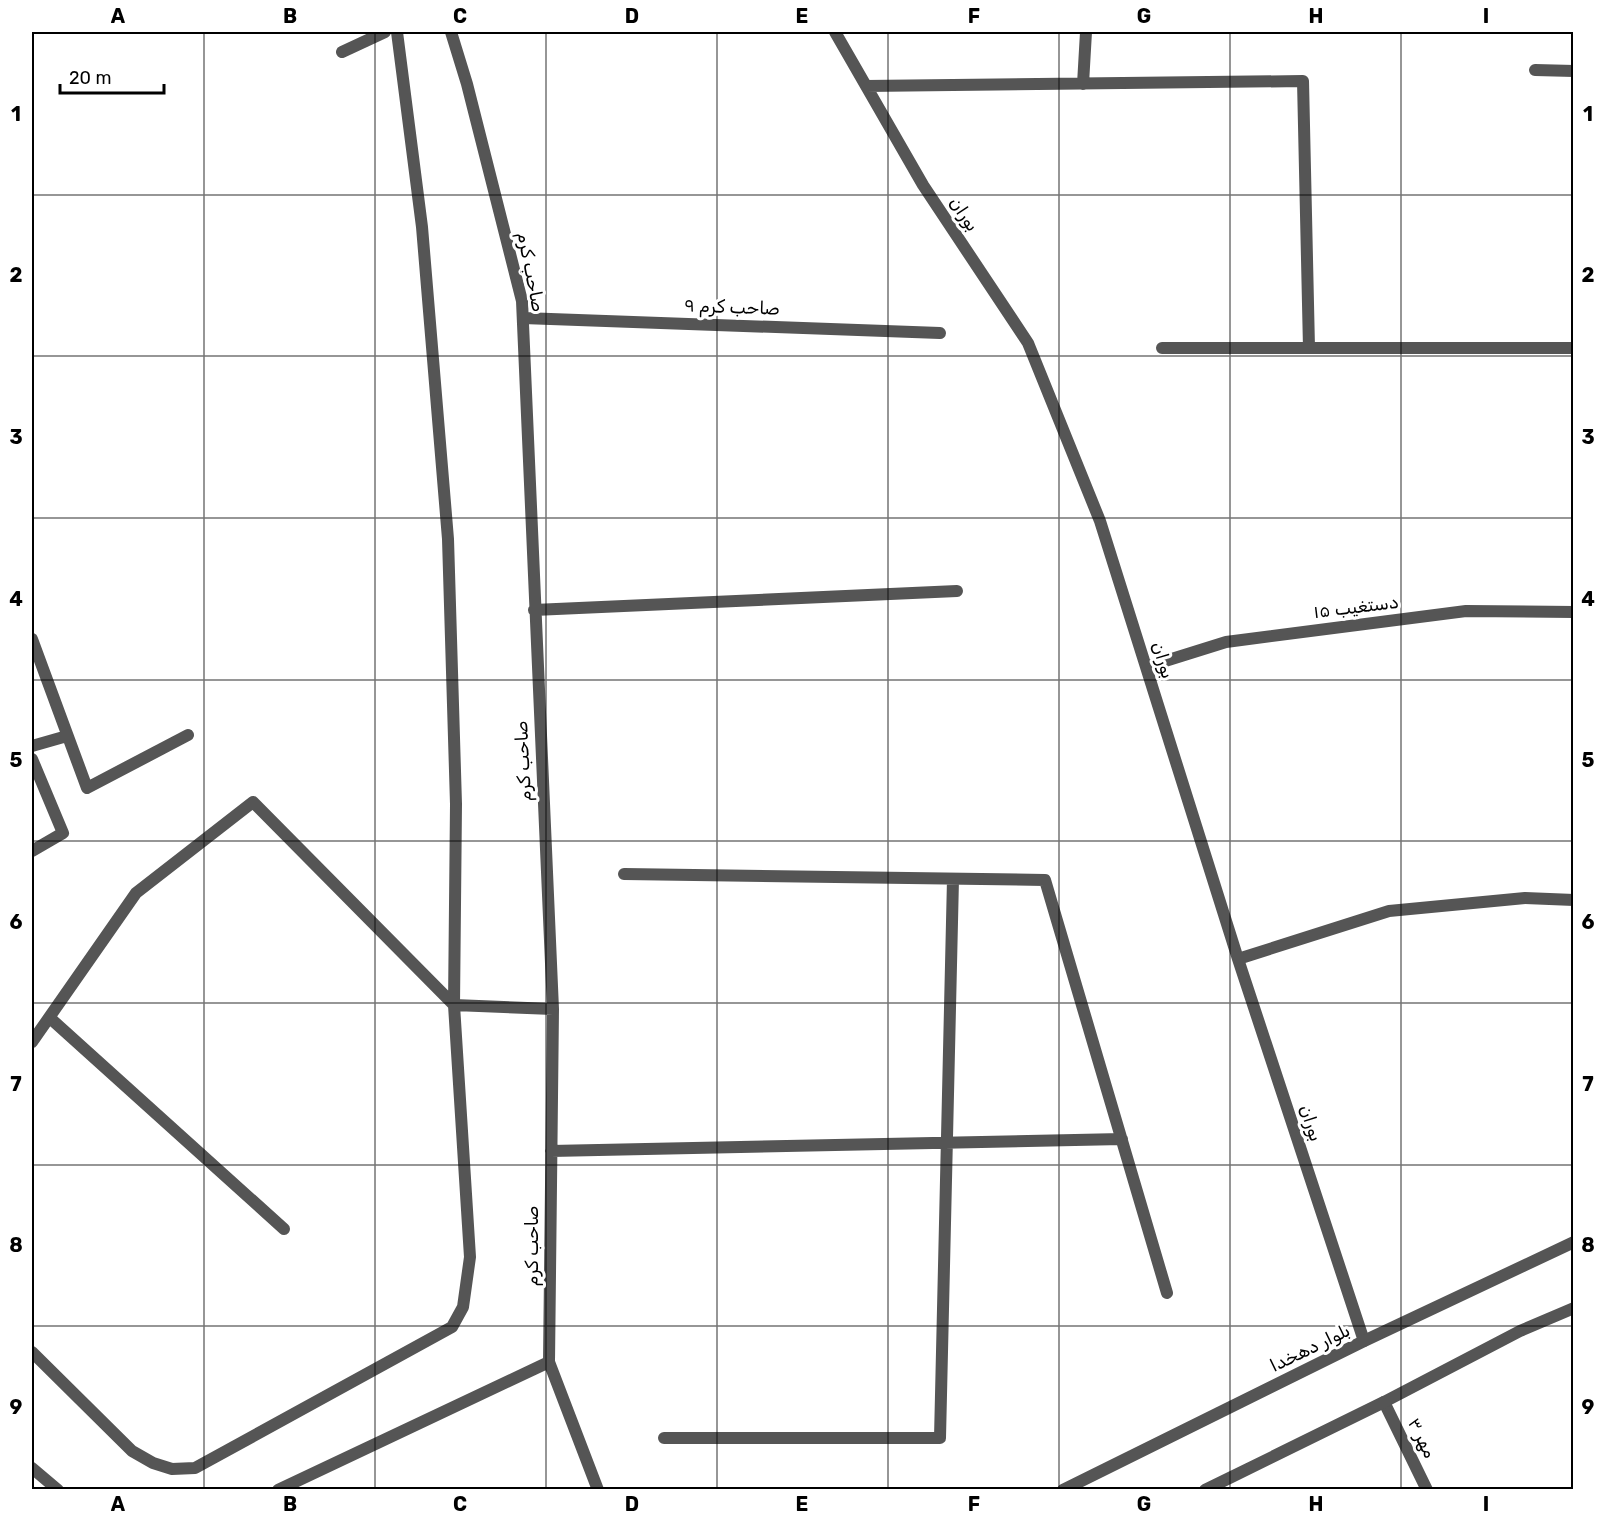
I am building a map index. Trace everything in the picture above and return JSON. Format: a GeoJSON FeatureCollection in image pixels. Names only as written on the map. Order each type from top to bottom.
{"type":"FeatureCollection","features":[{"type":"Feature","properties":{"kind":"street"},"geometry":{"type":"LineString","coordinates":[[342,52],[385,32]]}},
{"type":"Feature","properties":{"kind":"street"},"geometry":{"type":"LineString","coordinates":[[32,1352],[132,1450],[153,1463],[172,1469],[195,1468],[452,1327],[463,1307],[470,1257],[454,1005],[456,804],[448,539],[422,227],[398,32]]}},
{"type":"Feature","properties":{"kind":"street","name":"صاحب کرم"},"geometry":{"type":"LineString","coordinates":[[451,32],[468,84],[522,301],[553,1009],[549,1362],[598,1490]]}},
{"type":"Feature","properties":{"kind":"street","name":"بوران"},"geometry":{"type":"LineString","coordinates":[[835,32],[923,185],[1028,343],[1100,521],[1238,959],[1364,1341]]}},
{"type":"Feature","properties":{"kind":"street"},"geometry":{"type":"LineString","coordinates":[[1083,84],[1086,32]]}},
{"type":"Feature","properties":{"kind":"street"},"geometry":{"type":"LineString","coordinates":[[1535,70],[1574,71]]}},
{"type":"Feature","properties":{"kind":"street"},"geometry":{"type":"LineString","coordinates":[[866,86],[1303,81],[1309,348]]}},
{"type":"Feature","properties":{"kind":"street","name":"صاحب کرم ۹"},"geometry":{"type":"LineString","coordinates":[[523,318],[940,333]]}},
{"type":"Feature","properties":{"kind":"street"},"geometry":{"type":"LineString","coordinates":[[1162,348],[1574,348]]}},
{"type":"Feature","properties":{"kind":"street"},"geometry":{"type":"LineString","coordinates":[[534,610],[957,591]]}},
{"type":"Feature","properties":{"kind":"street","name":"دستغیب ۱۵"},"geometry":{"type":"LineString","coordinates":[[1146,667],[1226,642],[1455,612],[1574,612]]}},
{"type":"Feature","properties":{"kind":"street"},"geometry":{"type":"LineString","coordinates":[[32,639],[35,657],[87,788],[188,735]]}},
{"type":"Feature","properties":{"kind":"street"},"geometry":{"type":"LineString","coordinates":[[32,746],[68,736]]}},
{"type":"Feature","properties":{"kind":"street"},"geometry":{"type":"LineString","coordinates":[[32,759],[63,833],[32,851]]}},
{"type":"Feature","properties":{"kind":"street"},"geometry":{"type":"LineString","coordinates":[[32,1042],[136,893],[253,802],[454,1005],[553,1009]]}},
{"type":"Feature","properties":{"kind":"street"},"geometry":{"type":"LineString","coordinates":[[624,874],[1045,880],[1167,1293]]}},
{"type":"Feature","properties":{"kind":"street"},"geometry":{"type":"LineString","coordinates":[[664,1437],[940,1438],[953,879]]}},
{"type":"Feature","properties":{"kind":"street"},"geometry":{"type":"LineString","coordinates":[[1238,959],[1389,911],[1524,898],[1574,900]]}},
{"type":"Feature","properties":{"kind":"street"},"geometry":{"type":"LineString","coordinates":[[50,1018],[284,1229]]}},
{"type":"Feature","properties":{"kind":"street"},"geometry":{"type":"LineString","coordinates":[[551,1151],[1122,1138]]}},
{"type":"Feature","properties":{"kind":"street","name":"بلوار دهخدا"},"geometry":{"type":"LineString","coordinates":[[1064,1490],[1364,1341],[1574,1242]]}},
{"type":"Feature","properties":{"kind":"street"},"geometry":{"type":"LineString","coordinates":[[1205,1490],[1384,1402],[1520,1331],[1574,1308]]}},
{"type":"Feature","properties":{"kind":"street"},"geometry":{"type":"LineString","coordinates":[[278,1490],[549,1362]]}},
{"type":"Feature","properties":{"kind":"street","name":"مهر ۳"},"geometry":{"type":"LineString","coordinates":[[1384,1402],[1427,1490]]}},
{"type":"Feature","properties":{"kind":"street"},"geometry":{"type":"LineString","coordinates":[[32,1468],[58,1490]]}}]}
